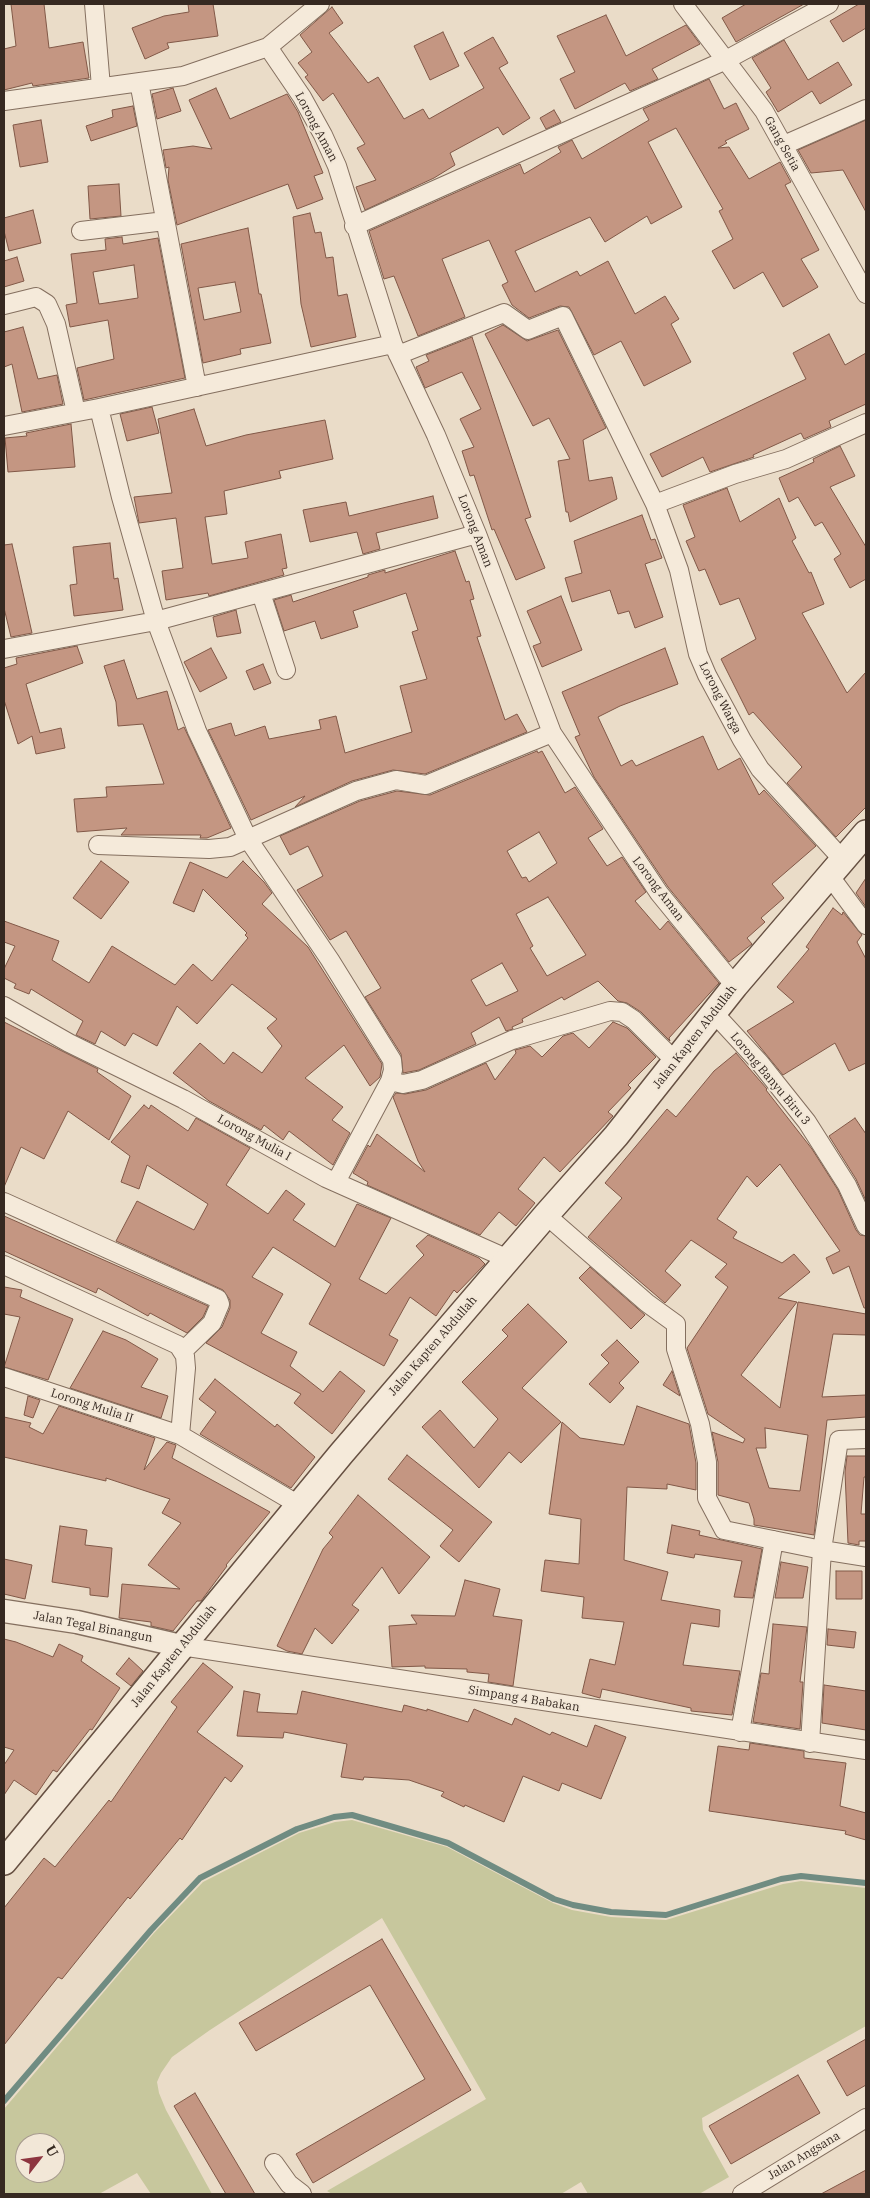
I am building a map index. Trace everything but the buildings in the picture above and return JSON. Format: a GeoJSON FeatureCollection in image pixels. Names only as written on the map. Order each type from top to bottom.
{"type":"FeatureCollection","features":[{"type":"Feature","properties":{"kind":"main road","name":"Jalan Kapten Abdullah"},"geometry":{"type":"LineString","coordinates":[[4,1862],[299,1505],[546,1214],[616,1136],[676,1062],[713,1012],[866,833]]}},
{"type":"Feature","properties":{"kind":"street"},"geometry":{"type":"LineString","coordinates":[[94,4],[101,87]]}},
{"type":"Feature","properties":{"kind":"street"},"geometry":{"type":"LineString","coordinates":[[4,101],[183,76],[268,47],[320,4]]}},
{"type":"Feature","properties":{"kind":"street","name":"Gang Setia"},"geometry":{"type":"LineString","coordinates":[[683,4],[764,111],[866,294]]}},
{"type":"Feature","properties":{"kind":"street"},"geometry":{"type":"LineString","coordinates":[[354,226],[726,60],[825,5]]}},
{"type":"Feature","properties":{"kind":"street","name":"Lorong Aman"},"geometry":{"type":"LineString","coordinates":[[268,47],[302,97],[324,135],[337,166],[354,226],[396,349],[436,435],[477,534],[552,733],[659,893],[735,986]]}},
{"type":"Feature","properties":{"kind":"street"},"geometry":{"type":"LineString","coordinates":[[139,82],[197,387]]}},
{"type":"Feature","properties":{"kind":"street"},"geometry":{"type":"LineString","coordinates":[[784,145],[866,109]]}},
{"type":"Feature","properties":{"kind":"street"},"geometry":{"type":"LineString","coordinates":[[81,231],[165,221]]}},
{"type":"Feature","properties":{"kind":"street"},"geometry":{"type":"LineString","coordinates":[[4,305],[36,297],[47,304],[56,324],[76,412]]}},
{"type":"Feature","properties":{"kind":"street","name":"Lorong Warga"},"geometry":{"type":"LineString","coordinates":[[396,349],[504,312],[528,330],[563,316],[655,504],[679,570],[698,654],[729,716],[760,769],[836,867],[866,925]]}},
{"type":"Feature","properties":{"kind":"street"},"geometry":{"type":"LineString","coordinates":[[4,426],[396,349]]}},
{"type":"Feature","properties":{"kind":"street"},"geometry":{"type":"LineString","coordinates":[[100,408],[121,497],[156,621],[197,731],[248,839],[330,960],[392,1060],[393,1070],[390,1081],[336,1182]]}},
{"type":"Feature","properties":{"kind":"street"},"geometry":{"type":"LineString","coordinates":[[655,504],[736,474],[786,459],[866,423]]}},
{"type":"Feature","properties":{"kind":"street"},"geometry":{"type":"LineString","coordinates":[[4,650],[156,621],[477,534]]}},
{"type":"Feature","properties":{"kind":"street"},"geometry":{"type":"LineString","coordinates":[[261,593],[286,670]]}},
{"type":"Feature","properties":{"kind":"street"},"geometry":{"type":"LineString","coordinates":[[98,845],[223,849],[356,791],[396,780],[426,785],[552,733]]}},
{"type":"Feature","properties":{"kind":"street","name":"Lorong Mulia I"},"geometry":{"type":"LineString","coordinates":[[4,1006],[69,1043],[183,1099],[336,1182],[508,1259]]}},
{"type":"Feature","properties":{"kind":"street"},"geometry":{"type":"LineString","coordinates":[[390,1081],[403,1084],[422,1080],[512,1040],[610,1011],[622,1012],[634,1020],[676,1062]]}},
{"type":"Feature","properties":{"kind":"street","name":"Lorong Banyu Biru 3"},"geometry":{"type":"LineString","coordinates":[[713,1012],[760,1063],[807,1122],[847,1185],[866,1226]]}},
{"type":"Feature","properties":{"kind":"street"},"geometry":{"type":"LineString","coordinates":[[4,1202],[218,1299],[220,1304],[212,1323],[183,1351]]}},
{"type":"Feature","properties":{"kind":"street"},"geometry":{"type":"LineString","coordinates":[[546,1214],[646,1303],[676,1324],[676,1349],[693,1395],[707,1462],[707,1498],[724,1530],[822,1550],[866,1556]]}},
{"type":"Feature","properties":{"kind":"street"},"geometry":{"type":"LineString","coordinates":[[4,1265],[174,1343],[183,1351],[186,1368],[180,1435]]}},
{"type":"Feature","properties":{"kind":"street","name":"Lorong Mulia II"},"geometry":{"type":"LineString","coordinates":[[4,1377],[180,1435],[299,1505]]}},
{"type":"Feature","properties":{"kind":"street"},"geometry":{"type":"LineString","coordinates":[[810,1743],[822,1550],[839,1440],[866,1439]]}},
{"type":"Feature","properties":{"kind":"street"},"geometry":{"type":"LineString","coordinates":[[740,1732],[774,1540]]}},
{"type":"Feature","properties":{"kind":"street","name":"Jalan Tegal Binangun"},"geometry":{"type":"LineString","coordinates":[[4,1611],[77,1622],[181,1646]]}},
{"type":"Feature","properties":{"kind":"street","name":"Simpang 4 Babakan"},"geometry":{"type":"LineString","coordinates":[[181,1646],[866,1750]]}},
{"type":"Feature","properties":{"kind":"street","name":"Jalan Angsana"},"geometry":{"type":"LineString","coordinates":[[742,2194],[866,2118]]}},
{"type":"Feature","properties":{"kind":"street"},"geometry":{"type":"LineString","coordinates":[[274,2163],[288,2184],[302,2194]]}},
{"type":"Feature","properties":{"kind":"green space"},"geometry":{"type":"Polygon","coordinates":[[[352,1820],[447,1847],[553,1903],[572,1910],[611,1917],[666,1920],[783,1884],[801,1881],[866,1888],[866,2026],[702,2118],[703,2130],[729,2177],[699,2194],[588,2194],[581,2182],[561,2194],[332,2194],[327,2191],[486,2099],[382,1918],[210,2030],[172,2057],[161,2073],[157,2082],[166,2110],[212,2194],[151,2194],[137,2173],[99,2194],[4,2194],[4,2109],[154,1933],[203,1882],[299,1833],[335,1822],[352,1820]]]}},
{"type":"Feature","properties":{"kind":"waterway"},"geometry":{"type":"LineString","coordinates":[[4,2101],[151,1930],[200,1878],[297,1829],[334,1817],[352,1815],[448,1843],[554,1899],[573,1905],[611,1912],[666,1915],[781,1879],[801,1876],[866,1883]]}}]}
